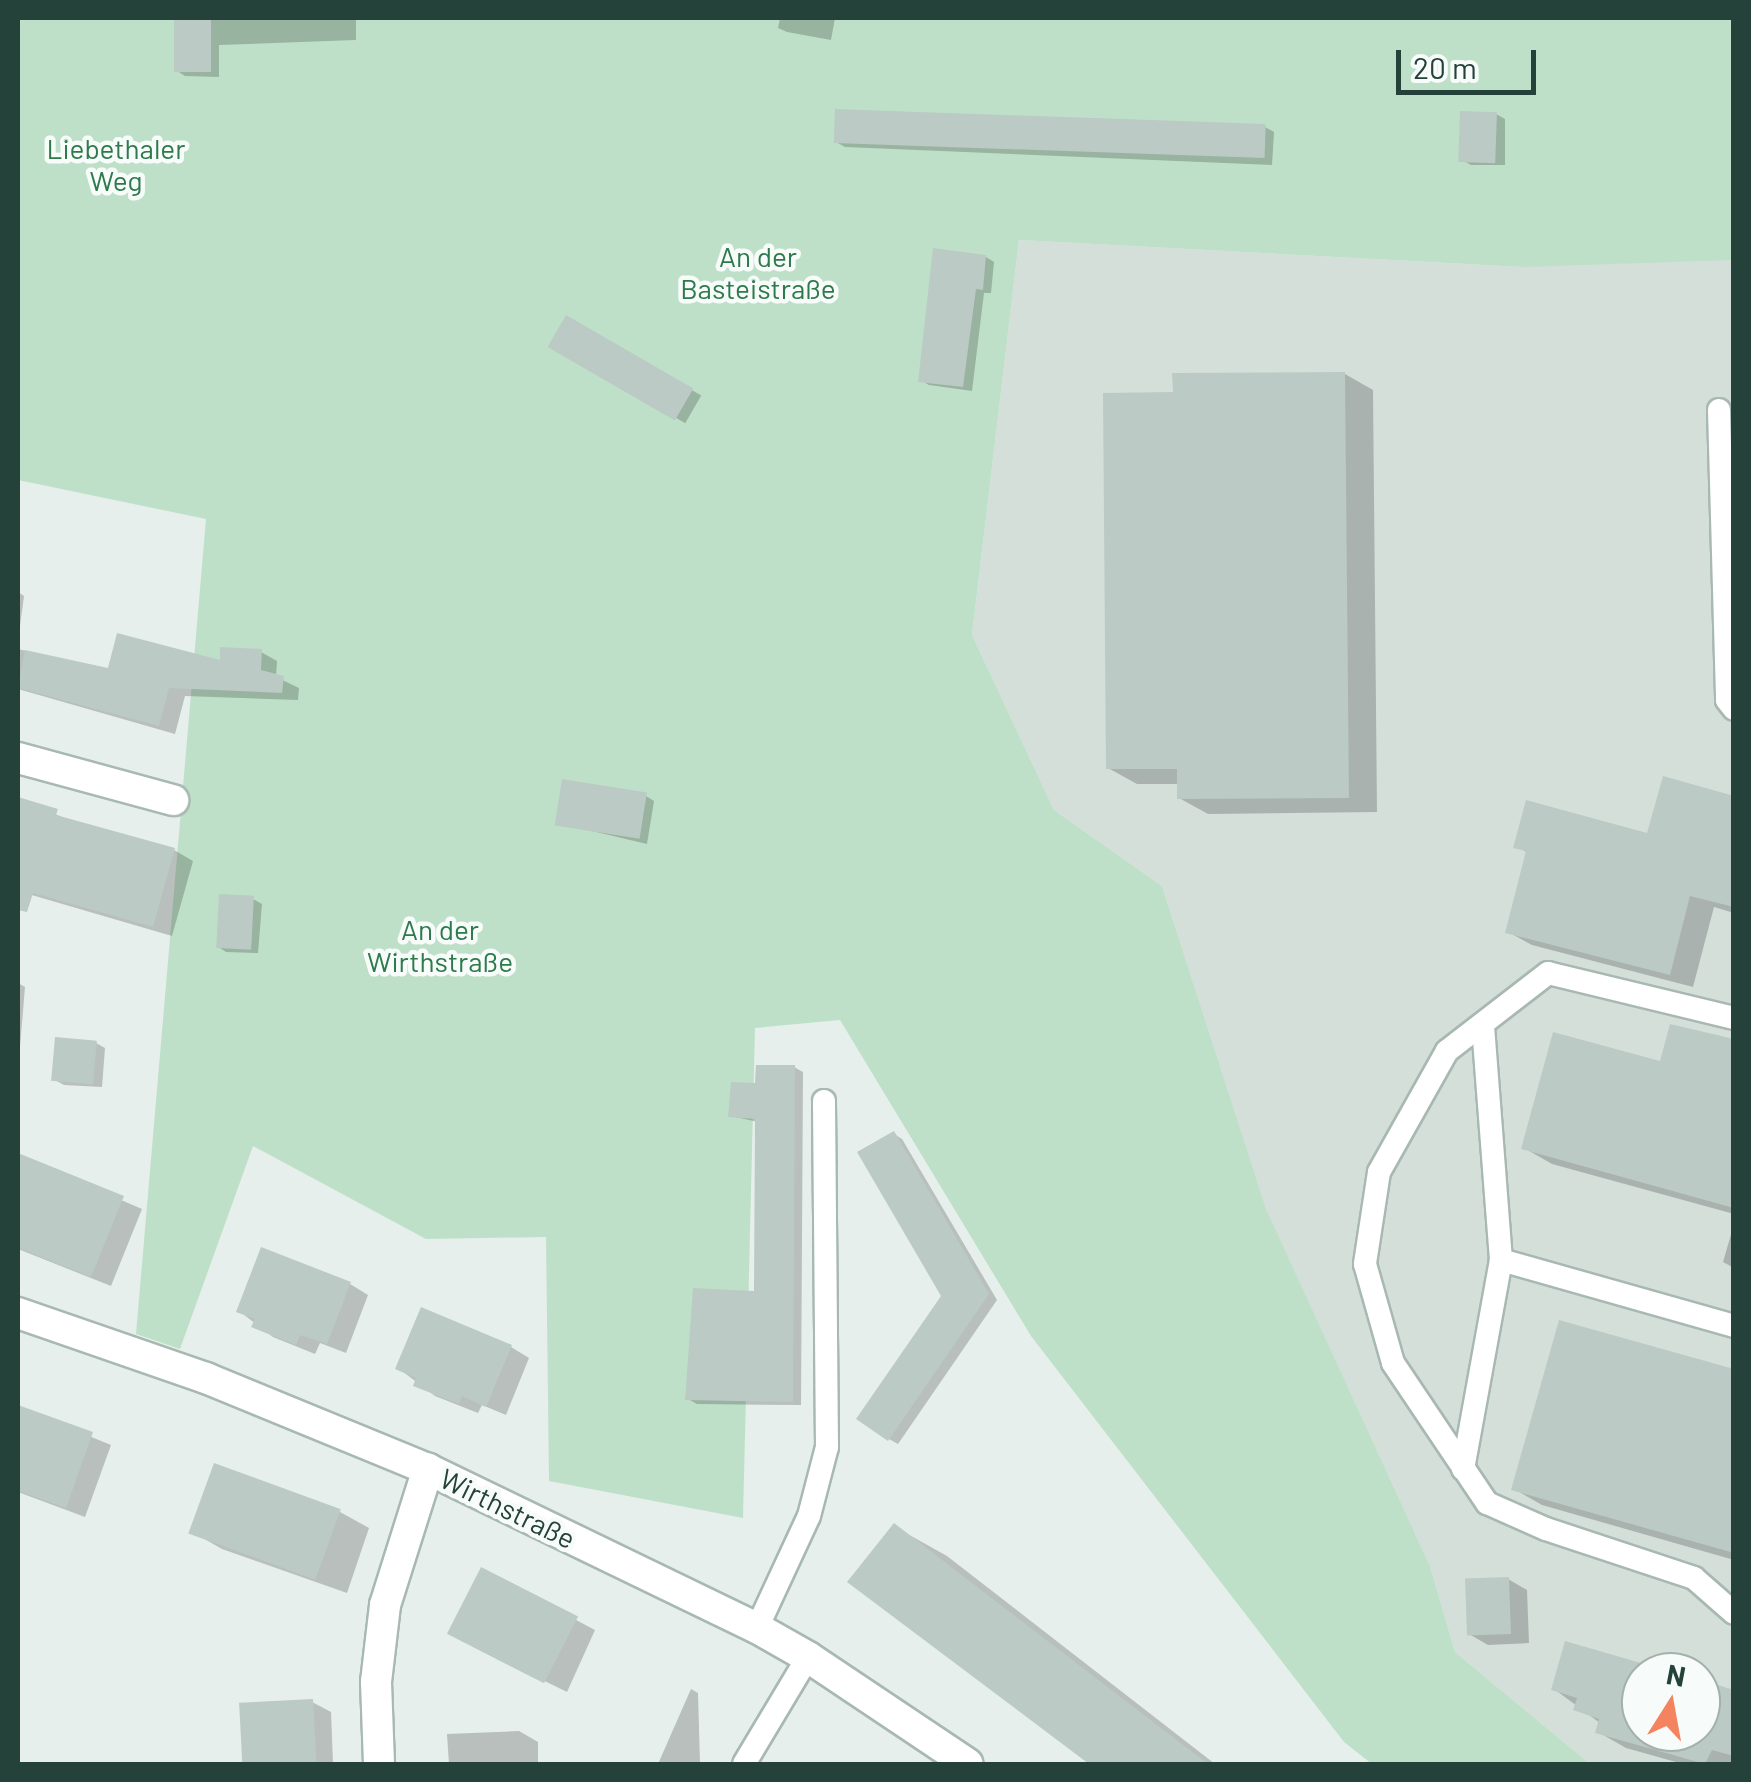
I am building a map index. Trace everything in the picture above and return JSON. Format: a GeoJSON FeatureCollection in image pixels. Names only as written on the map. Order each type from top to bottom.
{"type":"FeatureCollection","features":[{"type":"Feature","properties":{"kind":"street"},"geometry":{"type":"LineString","coordinates":[[18,758],[173,800]]}},
{"type":"Feature","properties":{"kind":"street","name":"Wirthstraße"},"geometry":{"type":"LineString","coordinates":[[18,1313],[206,1378],[428,1468],[757,1628],[808,1656],[968,1764]]}},
{"type":"Feature","properties":{"kind":"street"},"geometry":{"type":"LineString","coordinates":[[378,1764],[376,1682],[384,1605],[428,1468]]}},
{"type":"Feature","properties":{"kind":"lane"},"geometry":{"type":"LineString","coordinates":[[1719,410],[1727,700],[1734,709]]}},
{"type":"Feature","properties":{"kind":"lane"},"geometry":{"type":"LineString","coordinates":[[1734,1018],[1548,973],[1446,1051],[1379,1172],[1365,1264],[1392,1362],[1486,1503],[1546,1529],[1694,1578],[1734,1613]]}},
{"type":"Feature","properties":{"kind":"lane"},"geometry":{"type":"LineString","coordinates":[[1464,1469],[1500,1260],[1482,1024]]}},
{"type":"Feature","properties":{"kind":"lane"},"geometry":{"type":"LineString","coordinates":[[757,1628],[809,1516],[827,1446],[824,1100]]}},
{"type":"Feature","properties":{"kind":"lane"},"geometry":{"type":"LineString","coordinates":[[1500,1260],[1734,1326]]}},
{"type":"Feature","properties":{"kind":"lane"},"geometry":{"type":"LineString","coordinates":[[744,1764],[808,1656]]}},
{"type":"Feature","properties":{"kind":"shaded area"},"geometry":{"type":"Polygon","coordinates":[[[1733,18],[1733,1764],[1590,1764],[1455,1652],[1430,1566],[1266,1210],[1162,886],[1054,810],[972,635],[1019,240],[1521,267],[1733,18]]]}},
{"type":"Feature","properties":{"kind":"green space"},"geometry":{"type":"Polygon","coordinates":[[[18,18],[1733,18],[1733,260],[1522,267],[1019,240],[972,635],[1054,810],[1162,886],[1266,1209],[1430,1566],[1455,1652],[1590,1764],[1372,1764],[1344,1742],[1031,1336],[840,1020],[755,1028],[743,1518],[549,1481],[546,1237],[426,1239],[253,1146],[180,1349],[136,1334],[206,519],[18,480],[18,18]]]}},
{"type":"Feature","properties":{"kind":"building"},"geometry":{"type":"Polygon","coordinates":[[[174,18],[211,18],[211,72],[174,72],[174,18]]]}},
{"type":"Feature","properties":{"kind":"building"},"geometry":{"type":"Polygon","coordinates":[[[835,109],[1266,124],[1265,158],[834,143],[835,109]]]}},
{"type":"Feature","properties":{"kind":"building"},"geometry":{"type":"Polygon","coordinates":[[[1460,111],[1497,112],[1495,163],[1458,162],[1460,111]]]}},
{"type":"Feature","properties":{"kind":"building"},"geometry":{"type":"Polygon","coordinates":[[[933,248],[986,255],[983,290],[976,289],[963,387],[918,382],[933,248]]]}},
{"type":"Feature","properties":{"kind":"building"},"geometry":{"type":"Polygon","coordinates":[[[566,315],[693,388],[675,421],[548,347],[566,315]]]}},
{"type":"Feature","properties":{"kind":"building"},"geometry":{"type":"Polygon","coordinates":[[[1345,372],[1349,798],[1177,799],[1177,769],[1106,769],[1103,393],[1173,392],[1172,373],[1345,372]]]}},
{"type":"Feature","properties":{"kind":"building"},"geometry":{"type":"Polygon","coordinates":[[[117,633],[220,660],[220,647],[262,649],[261,670],[284,676],[282,693],[169,688],[159,726],[18,688],[25,650],[108,668],[117,633]]]}},
{"type":"Feature","properties":{"kind":"building"},"geometry":{"type":"Polygon","coordinates":[[[1663,776],[1734,796],[1734,907],[1690,896],[1670,975],[1505,933],[1526,851],[1513,848],[1526,800],[1647,833],[1663,776]]]}},
{"type":"Feature","properties":{"kind":"building"},"geometry":{"type":"Polygon","coordinates":[[[562,779],[647,792],[640,839],[555,825],[562,779]]]}},
{"type":"Feature","properties":{"kind":"building"},"geometry":{"type":"Polygon","coordinates":[[[18,797],[58,809],[56,815],[175,848],[153,927],[33,893],[27,912],[18,910],[18,797]]]}},
{"type":"Feature","properties":{"kind":"building"},"geometry":{"type":"Polygon","coordinates":[[[219,894],[254,896],[251,950],[216,948],[219,894]]]}},
{"type":"Feature","properties":{"kind":"building"},"geometry":{"type":"Polygon","coordinates":[[[1670,1024],[1734,1039],[1734,1208],[1521,1149],[1553,1032],[1660,1061],[1670,1024]]]}},
{"type":"Feature","properties":{"kind":"building"},"geometry":{"type":"Polygon","coordinates":[[[55,1037],[97,1041],[93,1084],[51,1081],[55,1037]]]}},
{"type":"Feature","properties":{"kind":"building"},"geometry":{"type":"Polygon","coordinates":[[[756,1065],[795,1065],[793,1402],[685,1400],[693,1288],[754,1291],[755,1119],[728,1117],[731,1082],[755,1083],[756,1065]]]}},
{"type":"Feature","properties":{"kind":"building"},"geometry":{"type":"Polygon","coordinates":[[[894,1131],[989,1294],[888,1441],[856,1419],[941,1296],[857,1152],[894,1131]]]}},
{"type":"Feature","properties":{"kind":"building"},"geometry":{"type":"Polygon","coordinates":[[[18,1153],[124,1196],[91,1277],[18,1248],[18,1153]]]}},
{"type":"Feature","properties":{"kind":"building"},"geometry":{"type":"Polygon","coordinates":[[[261,1247],[351,1282],[327,1344],[300,1335],[296,1345],[251,1327],[255,1319],[236,1312],[261,1247]]]}},
{"type":"Feature","properties":{"kind":"building"},"geometry":{"type":"Polygon","coordinates":[[[421,1307],[512,1345],[486,1407],[462,1396],[459,1404],[413,1386],[416,1378],[395,1369],[421,1307]]]}},
{"type":"Feature","properties":{"kind":"building"},"geometry":{"type":"Polygon","coordinates":[[[1559,1320],[1734,1369],[1734,1553],[1511,1490],[1559,1320]]]}},
{"type":"Feature","properties":{"kind":"building"},"geometry":{"type":"Polygon","coordinates":[[[18,1405],[93,1432],[66,1508],[18,1491],[18,1405]]]}},
{"type":"Feature","properties":{"kind":"building"},"geometry":{"type":"Polygon","coordinates":[[[214,1463],[341,1509],[315,1580],[188,1533],[214,1463]]]}},
{"type":"Feature","properties":{"kind":"building"},"geometry":{"type":"Polygon","coordinates":[[[894,1523],[1208,1764],[1089,1764],[847,1582],[894,1523]]]}},
{"type":"Feature","properties":{"kind":"building"},"geometry":{"type":"Polygon","coordinates":[[[481,1567],[578,1616],[544,1683],[447,1634],[481,1567]]]}},
{"type":"Feature","properties":{"kind":"building"},"geometry":{"type":"Polygon","coordinates":[[[1509,1577],[1511,1634],[1467,1636],[1465,1579],[1509,1577]]]}},
{"type":"Feature","properties":{"kind":"building"},"geometry":{"type":"Polygon","coordinates":[[[1565,1641],[1621,1657],[1621,1740],[1595,1733],[1599,1719],[1573,1710],[1577,1698],[1551,1690],[1565,1641]]]}},
{"type":"Feature","properties":{"kind":"building"},"geometry":{"type":"Polygon","coordinates":[[[1721,1686],[1734,1690],[1734,1756],[1719,1752],[1721,1686]]]}},
{"type":"Feature","properties":{"kind":"building"},"geometry":{"type":"Polygon","coordinates":[[[313,1699],[316,1764],[242,1764],[239,1703],[313,1699]]]}},
{"type":"Feature","properties":{"kind":"building"},"geometry":{"type":"Polygon","coordinates":[[[1662,1752],[1711,1752],[1705,1764],[1662,1752]]]}},
{"type":"Feature","properties":{"kind":"park label","name":"Liebethaler Weg"},"geometry":{"type":"Point","coordinates":[116,164]}},
{"type":"Feature","properties":{"kind":"park label","name":"An der Basteistraße"},"geometry":{"type":"Point","coordinates":[758,272]}},
{"type":"Feature","properties":{"kind":"park label","name":"An der Wirthstraße"},"geometry":{"type":"Point","coordinates":[440,945]}}]}
